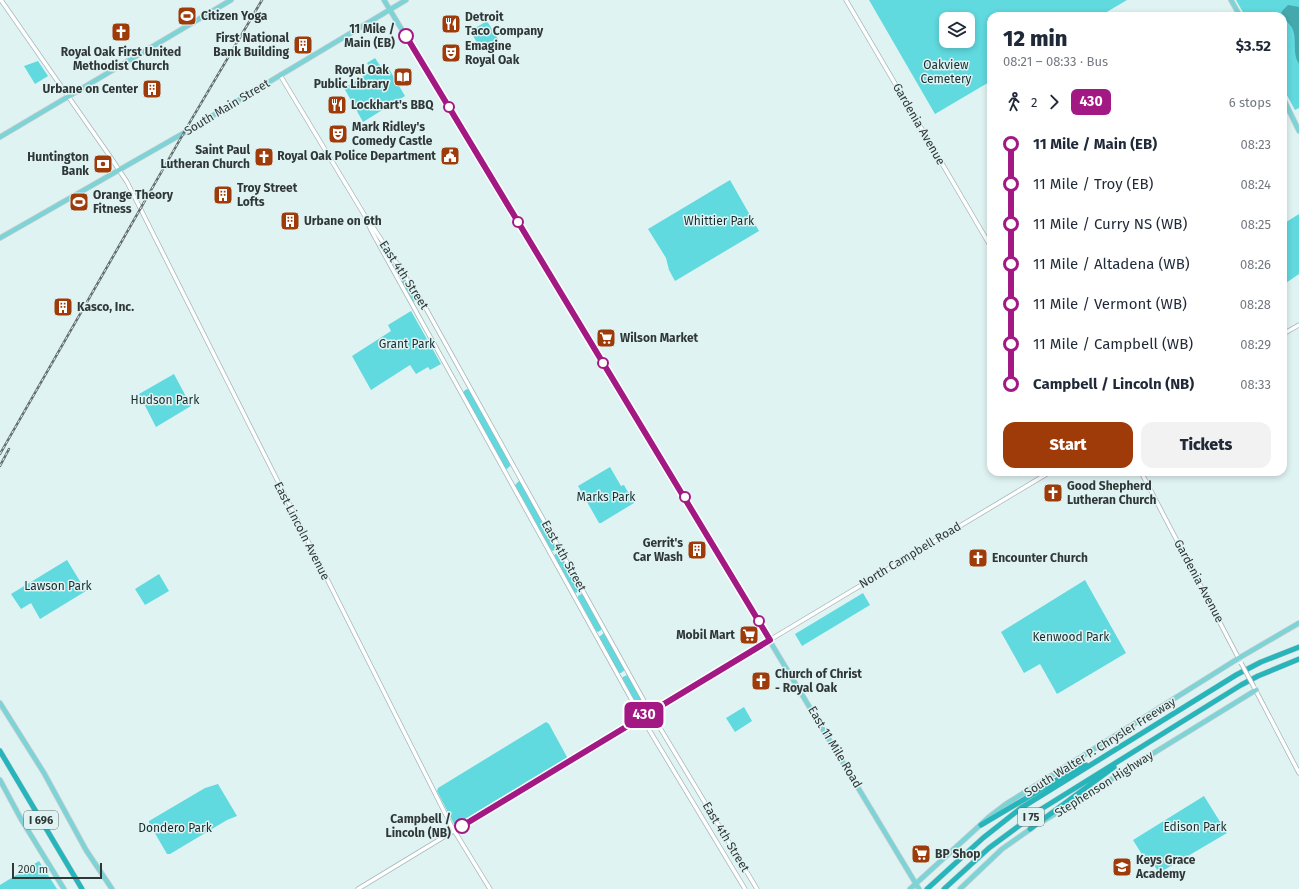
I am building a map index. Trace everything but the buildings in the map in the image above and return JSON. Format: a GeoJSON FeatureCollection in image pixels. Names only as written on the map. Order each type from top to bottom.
{"type":"FeatureCollection","features":[{"type":"Feature","properties":{"kind":"highway","name":"South Walter P. Chrysler Freeway"},"geometry":{"type":"LineString","coordinates":[[928,889],[974,845],[1009,817],[1039,796],[1245,670],[1299,647]]}},
{"type":"Feature","properties":{"kind":"highway","name":"I 75"},"geometry":{"type":"LineString","coordinates":[[944,889],[981,854],[1051,803],[1245,683],[1275,668],[1299,659]]}},
{"type":"Feature","properties":{"kind":"highway","name":"I 696"},"geometry":{"type":"LineString","coordinates":[[0,751],[82,889]]}},
{"type":"Feature","properties":{"kind":"highway"},"geometry":{"type":"LineString","coordinates":[[1030,829],[1127,756]]}},
{"type":"Feature","properties":{"kind":"highway"},"geometry":{"type":"LineString","coordinates":[[981,825],[1077,768],[1095,762]]}},
{"type":"Feature","properties":{"kind":"main road"},"geometry":{"type":"LineString","coordinates":[[0,138],[231,0]]}},
{"type":"Feature","properties":{"kind":"main road","name":"East 11 Mile Road"},"geometry":{"type":"LineString","coordinates":[[384,0],[918,887]]}},
{"type":"Feature","properties":{"kind":"main road","name":"South Main Street"},"geometry":{"type":"LineString","coordinates":[[0,238],[119,170],[406,0]]}},
{"type":"Feature","properties":{"kind":"main road"},"geometry":{"type":"LineString","coordinates":[[1231,0],[1238,12]]}},
{"type":"Feature","properties":{"kind":"main road"},"geometry":{"type":"LineString","coordinates":[[1287,106],[1299,131]]}},
{"type":"Feature","properties":{"kind":"main road"},"geometry":{"type":"LineString","coordinates":[[910,889],[918,887],[981,825],[997,811],[1026,791],[1240,661],[1299,623]]}},
{"type":"Feature","properties":{"kind":"main road","name":"Stephenson Highway"},"geometry":{"type":"LineString","coordinates":[[960,889],[1002,850],[1030,829],[1255,689]]}},
{"type":"Feature","properties":{"kind":"main road"},"geometry":{"type":"LineString","coordinates":[[0,703],[50,783],[86,850],[112,889]]}},
{"type":"Feature","properties":{"kind":"main road"},"geometry":{"type":"LineString","coordinates":[[0,710],[21,736]]}},
{"type":"Feature","properties":{"kind":"main road"},"geometry":{"type":"LineString","coordinates":[[0,780],[64,889]]}},
{"type":"Feature","properties":{"kind":"street","name":"East Lincoln Avenue"},"geometry":{"type":"LineString","coordinates":[[1,0],[119,170],[140,207],[454,830],[490,889]]}},
{"type":"Feature","properties":{"kind":"street","name":"Gardenia Avenue"},"geometry":{"type":"LineString","coordinates":[[846,0],[987,240]]}},
{"type":"Feature","properties":{"kind":"street","name":"East 4th Street"},"geometry":{"type":"LineString","coordinates":[[280,75],[370,224],[424,305],[646,704],[757,889]]}},
{"type":"Feature","properties":{"kind":"street","name":"East 4th Street"},"geometry":{"type":"LineString","coordinates":[[370,224],[371,230],[388,262],[636,707],[745,889]]}},
{"type":"Feature","properties":{"kind":"street"},"geometry":{"type":"LineString","coordinates":[[1287,332],[1299,324]]}},
{"type":"Feature","properties":{"kind":"street","name":"North Campbell Road"},"geometry":{"type":"LineString","coordinates":[[358,889],[651,711],[1043,476]]}},
{"type":"Feature","properties":{"kind":"street","name":"Gardenia Avenue"},"geometry":{"type":"LineString","coordinates":[[1143,476],[1299,773]]}},
{"type":"Feature","properties":{"kind":"street"},"geometry":{"type":"LineString","coordinates":[[636,707],[642,710],[646,704]]}},
{"type":"Feature","properties":{"kind":"street"},"geometry":{"type":"LineString","coordinates":[[647,725],[647,721],[650,719],[656,720]]}},
{"type":"Feature","properties":{"kind":"green space","name":"Oakview Cemetery"},"geometry":{"type":"Polygon","coordinates":[[[869,0],[1127,0],[1107,12],[987,12],[987,83],[935,114],[869,0]]]}},
{"type":"Feature","properties":{"kind":"green space"},"geometry":{"type":"Polygon","coordinates":[[[1236,0],[1299,0],[1299,108],[1295,110],[1287,95],[1287,12],[1243,12],[1236,0]]]}},
{"type":"Feature","properties":{"kind":"green space"},"geometry":{"type":"Polygon","coordinates":[[[487,21],[498,39],[481,49],[470,31],[487,21]]]}},
{"type":"Feature","properties":{"kind":"green space"},"geometry":{"type":"Polygon","coordinates":[[[375,58],[381,67],[389,69],[405,96],[363,122],[344,88],[372,71],[367,63],[375,58]]]}},
{"type":"Feature","properties":{"kind":"green space"},"geometry":{"type":"Polygon","coordinates":[[[38,61],[48,76],[35,84],[24,66],[38,61]]]}},
{"type":"Feature","properties":{"kind":"green space","name":"Whittier Park"},"geometry":{"type":"Polygon","coordinates":[[[730,180],[759,231],[675,281],[669,270],[666,258],[648,229],[730,180]]]}},
{"type":"Feature","properties":{"kind":"green space"},"geometry":{"type":"Polygon","coordinates":[[[1299,214],[1299,274],[1287,282],[1287,222],[1299,214]]]}},
{"type":"Feature","properties":{"kind":"green space"},"geometry":{"type":"Polygon","coordinates":[[[392,262],[418,299],[412,302],[391,264],[392,262]]]}},
{"type":"Feature","properties":{"kind":"green space","name":"Grant Park"},"geometry":{"type":"Polygon","coordinates":[[[411,311],[441,364],[430,370],[428,367],[416,374],[410,365],[371,390],[352,356],[391,331],[388,325],[411,311]]]}},
{"type":"Feature","properties":{"kind":"green space","name":"Hudson Park"},"geometry":{"type":"Polygon","coordinates":[[[174,374],[191,406],[156,427],[139,394],[174,374]]]}},
{"type":"Feature","properties":{"kind":"green space"},"geometry":{"type":"Polygon","coordinates":[[[467,389],[469,390],[511,465],[507,469],[505,468],[463,393],[467,389]]]}},
{"type":"Feature","properties":{"kind":"green space","name":"Marks Park"},"geometry":{"type":"Polygon","coordinates":[[[610,467],[621,486],[624,485],[634,503],[599,523],[578,486],[610,467]]]}},
{"type":"Feature","properties":{"kind":"green space"},"geometry":{"type":"Polygon","coordinates":[[[519,481],[521,482],[557,547],[556,550],[551,550],[515,485],[519,481]]]}},
{"type":"Feature","properties":{"kind":"green space"},"geometry":{"type":"Polygon","coordinates":[[[559,552],[580,590],[576,593],[574,592],[554,555],[559,552]]]}},
{"type":"Feature","properties":{"kind":"green space","name":"Lawson Park"},"geometry":{"type":"Polygon","coordinates":[[[67,560],[86,591],[40,619],[31,603],[21,609],[11,594],[67,560]]]}},
{"type":"Feature","properties":{"kind":"green space"},"geometry":{"type":"Polygon","coordinates":[[[159,574],[169,591],[145,605],[135,589],[159,574]]]}},
{"type":"Feature","properties":{"kind":"green space","name":"Kenwood Park"},"geometry":{"type":"Polygon","coordinates":[[[1085,580],[1126,653],[1057,694],[1040,664],[1024,673],[1001,632],[1085,580]]]}},
{"type":"Feature","properties":{"kind":"green space"},"geometry":{"type":"Polygon","coordinates":[[[863,593],[870,605],[802,646],[795,634],[863,593]]]}},
{"type":"Feature","properties":{"kind":"green space"},"geometry":{"type":"Polygon","coordinates":[[[581,594],[584,595],[602,627],[598,632],[596,631],[578,598],[581,594]]]}},
{"type":"Feature","properties":{"kind":"green space"},"geometry":{"type":"Polygon","coordinates":[[[604,633],[625,670],[621,673],[619,673],[599,637],[604,633]]]}},
{"type":"Feature","properties":{"kind":"green space"},"geometry":{"type":"Polygon","coordinates":[[[627,675],[645,705],[641,708],[639,708],[622,678],[627,675]]]}},
{"type":"Feature","properties":{"kind":"green space"},"geometry":{"type":"Polygon","coordinates":[[[744,707],[752,721],[735,732],[726,718],[744,707]]]}},
{"type":"Feature","properties":{"kind":"green space"},"geometry":{"type":"Polygon","coordinates":[[[546,722],[549,724],[567,759],[459,824],[454,824],[437,791],[438,788],[546,722]]]}},
{"type":"Feature","properties":{"kind":"green space","name":"Dondero Park"},"geometry":{"type":"Polygon","coordinates":[[[218,784],[237,816],[227,820],[170,854],[167,854],[149,821],[205,788],[218,784]]]}},
{"type":"Feature","properties":{"kind":"green space","name":"Edison Park"},"geometry":{"type":"Polygon","coordinates":[[[1204,796],[1227,833],[1159,873],[1150,859],[1146,861],[1133,840],[1204,796]]]}},
{"type":"Feature","properties":{"kind":"green space"},"geometry":{"type":"Polygon","coordinates":[[[39,861],[57,889],[0,889],[0,885],[39,861]]]}},
{"type":"Feature","properties":{"kind":"shaded area"},"geometry":{"type":"Polygon","coordinates":[[[1288,5],[1299,7],[1299,64],[1295,51],[1295,38],[1293,30],[1287,22],[1287,12],[1282,11],[1288,5]]]}},
{"type":"Feature","properties":{"kind":"railway"},"geometry":{"type":"LineString","coordinates":[[0,454],[190,122],[262,0]]}},
{"type":"Feature","properties":{"kind":"railway"},"geometry":{"type":"LineString","coordinates":[[0,466],[9,449]]}},
{"type":"Feature","properties":{"kind":"bus line","name":"430"},"geometry":{"type":"LineString","coordinates":[[406,36],[770,640],[653,709],[462,826]]}},
{"type":"Feature","properties":{"kind":"place","name":"Citizen Yoga"},"geometry":{"type":"Point","coordinates":[187,16]}},
{"type":"Feature","properties":{"kind":"place","name":"Detroit Taco Company"},"geometry":{"type":"Point","coordinates":[451,24]}},
{"type":"Feature","properties":{"kind":"place","name":"Royal Oak First United Methodist Church"},"geometry":{"type":"Point","coordinates":[121,32]}},
{"type":"Feature","properties":{"kind":"place","name":"11 Mile / Main (EB)"},"geometry":{"type":"Point","coordinates":[406,36]}},
{"type":"Feature","properties":{"kind":"place","name":"First National Bank Building"},"geometry":{"type":"Point","coordinates":[303,45]}},
{"type":"Feature","properties":{"kind":"place","name":"Emagine Royal Oak"},"geometry":{"type":"Point","coordinates":[451,53]}},
{"type":"Feature","properties":{"kind":"place","name":"Royal Oak Public Library"},"geometry":{"type":"Point","coordinates":[403,77]}},
{"type":"Feature","properties":{"kind":"place","name":"Urbane on Center"},"geometry":{"type":"Point","coordinates":[152,89]}},
{"type":"Feature","properties":{"kind":"place","name":"Lockhart's BBQ"},"geometry":{"type":"Point","coordinates":[337,105]}},
{"type":"Feature","properties":{"kind":"place","name":"Mark Ridley's Comedy Castle"},"geometry":{"type":"Point","coordinates":[338,134]}},
{"type":"Feature","properties":{"kind":"place","name":"Royal Oak Police Department"},"geometry":{"type":"Point","coordinates":[450,156]}},
{"type":"Feature","properties":{"kind":"place","name":"Saint Paul Lutheran Church"},"geometry":{"type":"Point","coordinates":[264,157]}},
{"type":"Feature","properties":{"kind":"place","name":"Huntington Bank"},"geometry":{"type":"Point","coordinates":[103,164]}},
{"type":"Feature","properties":{"kind":"place","name":"Troy Street Lofts"},"geometry":{"type":"Point","coordinates":[223,195]}},
{"type":"Feature","properties":{"kind":"place","name":"Orange Theory Fitness"},"geometry":{"type":"Point","coordinates":[79,202]}},
{"type":"Feature","properties":{"kind":"place","name":"Urbane on 6th"},"geometry":{"type":"Point","coordinates":[290,221]}},
{"type":"Feature","properties":{"kind":"place","name":"Kasco, Inc."},"geometry":{"type":"Point","coordinates":[63,307]}},
{"type":"Feature","properties":{"kind":"place","name":"Wilson Market"},"geometry":{"type":"Point","coordinates":[606,338]}},
{"type":"Feature","properties":{"kind":"place","name":"Good Shepherd Lutheran Church"},"geometry":{"type":"Point","coordinates":[1053,493]}},
{"type":"Feature","properties":{"kind":"place","name":"Gerrit's Car Wash"},"geometry":{"type":"Point","coordinates":[697,550]}},
{"type":"Feature","properties":{"kind":"place","name":"Encounter Church"},"geometry":{"type":"Point","coordinates":[978,558]}},
{"type":"Feature","properties":{"kind":"place","name":"Mobil Mart"},"geometry":{"type":"Point","coordinates":[749,635]}},
{"type":"Feature","properties":{"kind":"place","name":"Church of Christ - Royal Oak"},"geometry":{"type":"Point","coordinates":[761,681]}},
{"type":"Feature","properties":{"kind":"place","name":"Campbell / Lincoln (NB)"},"geometry":{"type":"Point","coordinates":[462,826]}},
{"type":"Feature","properties":{"kind":"place","name":"BP Shop"},"geometry":{"type":"Point","coordinates":[921,854]}},
{"type":"Feature","properties":{"kind":"place","name":"Keys Grace Academy"},"geometry":{"type":"Point","coordinates":[1122,867]}}]}
